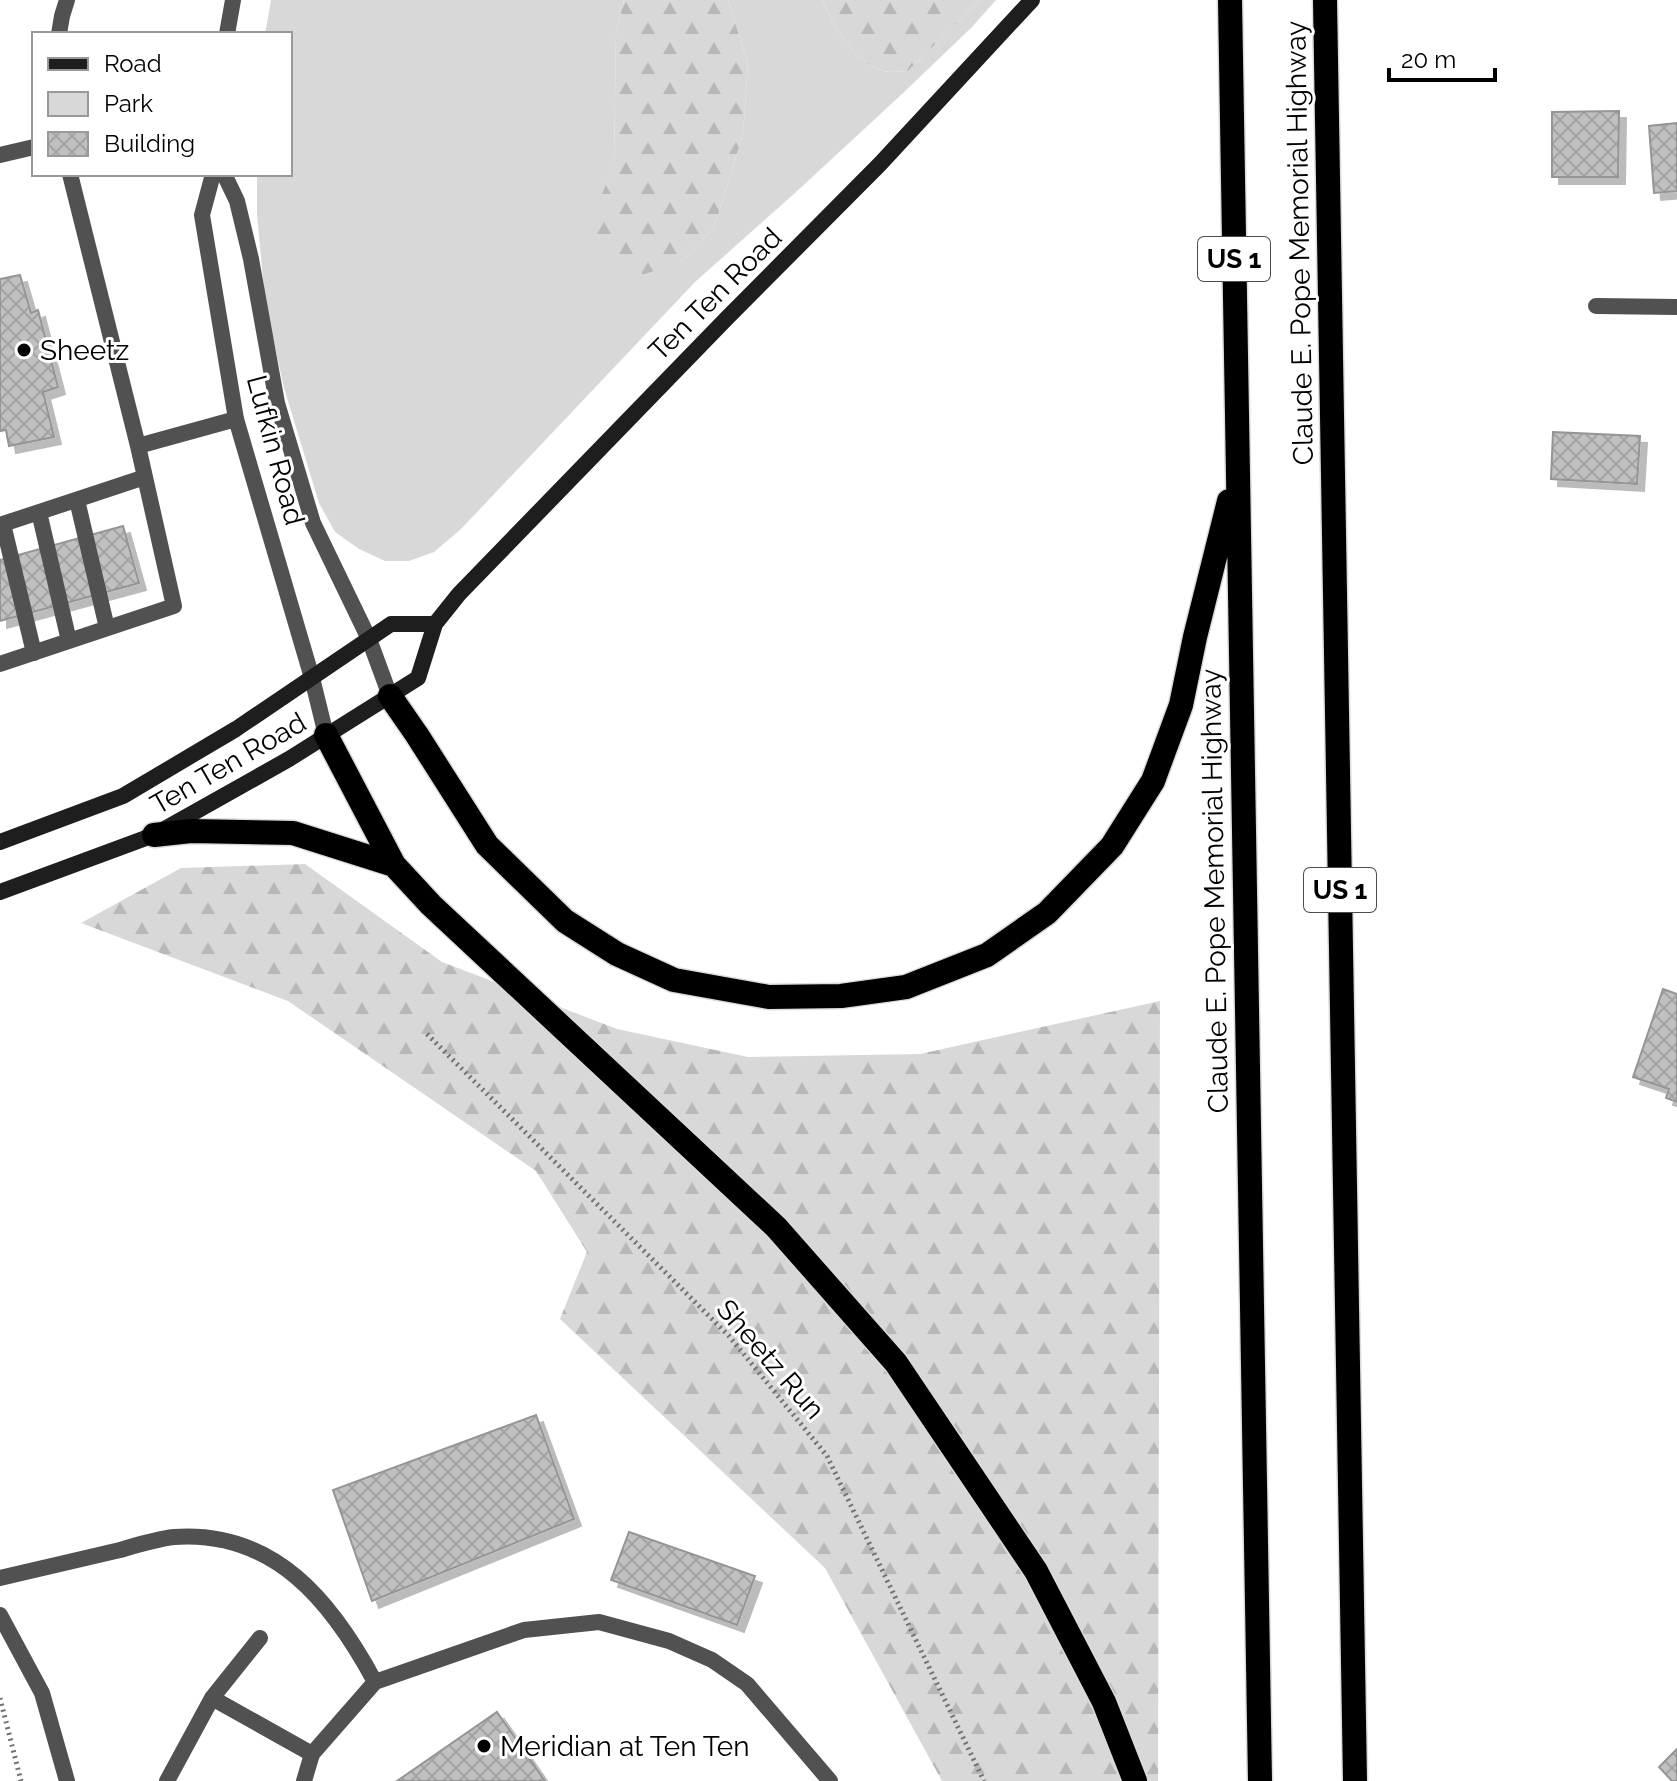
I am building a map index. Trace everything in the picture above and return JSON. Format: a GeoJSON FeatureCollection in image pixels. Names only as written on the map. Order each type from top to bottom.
{"type":"FeatureCollection","features":[{"type":"Feature","properties":{"kind":"highway","name":"Claude E. Pope Memorial Highway"},"geometry":{"type":"LineString","coordinates":[[1230,0],[1260,1781]]}},
{"type":"Feature","properties":{"kind":"highway","name":"Claude E. Pope Memorial Highway"},"geometry":{"type":"LineString","coordinates":[[1325,0],[1355,1781]]}},
{"type":"Feature","properties":{"kind":"highway"},"geometry":{"type":"LineString","coordinates":[[390,696],[487,845],[565,921],[617,954],[674,980],[769,997],[841,996],[906,987],[987,955],[1047,913],[1112,846],[1153,781],[1181,705],[1237,468]]}},
{"type":"Feature","properties":{"kind":"highway"},"geometry":{"type":"LineString","coordinates":[[326,735],[394,865],[431,905],[776,1227],[896,1363],[1036,1571],[1104,1702],[1135,1781]]}},
{"type":"Feature","properties":{"kind":"highway"},"geometry":{"type":"LineString","coordinates":[[154,835],[191,831],[293,833],[394,865]]}},
{"type":"Feature","properties":{"kind":"main road","name":"Ten Ten Road"},"geometry":{"type":"LineString","coordinates":[[0,892],[154,835],[282,763],[418,678],[435,624],[459,594],[880,164],[1032,0]]}},
{"type":"Feature","properties":{"kind":"main road","name":"Ten Ten Road"},"geometry":{"type":"LineString","coordinates":[[0,842],[123,796],[236,729],[391,624],[435,624]]}},
{"type":"Feature","properties":{"kind":"street"},"geometry":{"type":"LineString","coordinates":[[59,32],[67,0]]}},
{"type":"Feature","properties":{"kind":"street"},"geometry":{"type":"LineString","coordinates":[[227,32],[233,0]]}},
{"type":"Feature","properties":{"kind":"street"},"geometry":{"type":"LineString","coordinates":[[0,155],[32,147]]}},
{"type":"Feature","properties":{"kind":"street"},"geometry":{"type":"LineString","coordinates":[[0,664],[174,606],[138,446],[70,176]]}},
{"type":"Feature","properties":{"kind":"street","name":"Lufkin Road"},"geometry":{"type":"LineString","coordinates":[[212,176],[202,215],[236,419],[326,735]]}},
{"type":"Feature","properties":{"kind":"street","name":"Lufkin Road"},"geometry":{"type":"LineString","coordinates":[[225,176],[237,201],[251,259],[277,403],[313,523],[369,639],[390,696]]}},
{"type":"Feature","properties":{"kind":"street"},"geometry":{"type":"LineString","coordinates":[[1596,306],[1677,307]]}},
{"type":"Feature","properties":{"kind":"street"},"geometry":{"type":"LineString","coordinates":[[138,446],[236,419]]}},
{"type":"Feature","properties":{"kind":"street"},"geometry":{"type":"LineString","coordinates":[[34,653],[1,524],[145,477]]}},
{"type":"Feature","properties":{"kind":"street"},"geometry":{"type":"LineString","coordinates":[[77,500],[107,628]]}},
{"type":"Feature","properties":{"kind":"street"},"geometry":{"type":"LineString","coordinates":[[39,512],[69,641]]}},
{"type":"Feature","properties":{"kind":"street"},"geometry":{"type":"LineString","coordinates":[[0,1578],[171,1537],[209,1537],[242,1545],[290,1571],[327,1607],[360,1653],[375,1682]]}},
{"type":"Feature","properties":{"kind":"street"},"geometry":{"type":"LineString","coordinates":[[0,1615],[42,1693],[67,1781]]}},
{"type":"Feature","properties":{"kind":"street"},"geometry":{"type":"LineString","coordinates":[[304,1781],[312,1754],[375,1682],[524,1630],[599,1622],[669,1641],[712,1660],[747,1684],[830,1781]]}},
{"type":"Feature","properties":{"kind":"street"},"geometry":{"type":"LineString","coordinates":[[167,1781],[212,1698],[260,1638]]}},
{"type":"Feature","properties":{"kind":"street"},"geometry":{"type":"LineString","coordinates":[[212,1698],[312,1754]]}},
{"type":"Feature","properties":{"kind":"path","name":"Sheetz Run"},"geometry":{"type":"LineString","coordinates":[[427,1034],[729,1336],[827,1456],[984,1781]]}},
{"type":"Feature","properties":{"kind":"path"},"geometry":{"type":"LineString","coordinates":[[0,1698],[21,1781]]}},
{"type":"Feature","properties":{"kind":"green space"},"geometry":{"type":"Polygon","coordinates":[[[271,0],[624,0],[616,33],[614,164],[595,214],[681,262],[714,228],[743,134],[748,64],[728,0],[822,0],[854,51],[872,66],[892,72],[908,71],[980,0],[996,0],[902,94],[695,282],[461,529],[434,552],[409,561],[385,561],[359,549],[335,532],[319,503],[284,388],[265,301],[257,214],[257,176],[292,176],[292,32],[265,32],[271,0]]]}},
{"type":"Feature","properties":{"kind":"green space"},"geometry":{"type":"Polygon","coordinates":[[[624,0],[728,0],[748,64],[743,134],[714,228],[681,262],[630,279],[599,252],[594,214],[614,164],[616,33],[624,0]]]}},
{"type":"Feature","properties":{"kind":"green space"},"geometry":{"type":"Polygon","coordinates":[[[822,0],[980,0],[908,71],[892,72],[872,66],[854,51],[822,0]]]}},
{"type":"Feature","properties":{"kind":"green space"},"geometry":{"type":"Polygon","coordinates":[[[305,864],[442,962],[617,1029],[748,1057],[920,1054],[1160,1001],[1158,1781],[942,1781],[825,1568],[560,1319],[587,1252],[536,1171],[288,1001],[81,923],[181,868],[305,864]]]}},
{"type":"Feature","properties":{"kind":"building"},"geometry":{"type":"Polygon","coordinates":[[[1619,111],[1618,177],[1552,177],[1552,112],[1619,111]]]}},
{"type":"Feature","properties":{"kind":"building"},"geometry":{"type":"Polygon","coordinates":[[[1677,123],[1677,191],[1654,193],[1649,126],[1677,123]]]}},
{"type":"Feature","properties":{"kind":"building","name":"Sheetz"},"geometry":{"type":"Polygon","coordinates":[[[20,275],[31,313],[38,310],[58,387],[43,392],[54,437],[9,446],[6,430],[0,431],[0,279],[20,275]]]}},
{"type":"Feature","properties":{"kind":"building"},"geometry":{"type":"Polygon","coordinates":[[[1553,432],[1640,436],[1637,484],[1551,479],[1553,432]]]}},
{"type":"Feature","properties":{"kind":"building"},"geometry":{"type":"Polygon","coordinates":[[[123,526],[139,583],[0,621],[0,560],[123,526]]]}},
{"type":"Feature","properties":{"kind":"building"},"geometry":{"type":"Polygon","coordinates":[[[1663,989],[1677,994],[1677,1102],[1666,1098],[1669,1089],[1633,1077],[1663,989]]]}},
{"type":"Feature","properties":{"kind":"building"},"geometry":{"type":"Polygon","coordinates":[[[536,1415],[574,1519],[372,1601],[333,1490],[536,1415]]]}},
{"type":"Feature","properties":{"kind":"building"},"geometry":{"type":"Polygon","coordinates":[[[629,1532],[755,1576],[737,1625],[611,1580],[629,1532]]]}},
{"type":"Feature","properties":{"kind":"building","name":"Meridian at Ten Ten"},"geometry":{"type":"Polygon","coordinates":[[[497,1712],[545,1781],[397,1781],[497,1712]]]}},
{"type":"Feature","properties":{"kind":"building"},"geometry":{"type":"Polygon","coordinates":[[[1677,1749],[1677,1781],[1672,1781],[1659,1767],[1677,1749]]]}},
{"type":"Feature","properties":{"kind":"place","name":"Sheetz"},"geometry":{"type":"Point","coordinates":[24,350]}},
{"type":"Feature","properties":{"kind":"place","name":"Meridian at Ten Ten"},"geometry":{"type":"Point","coordinates":[484,1746]}}]}
